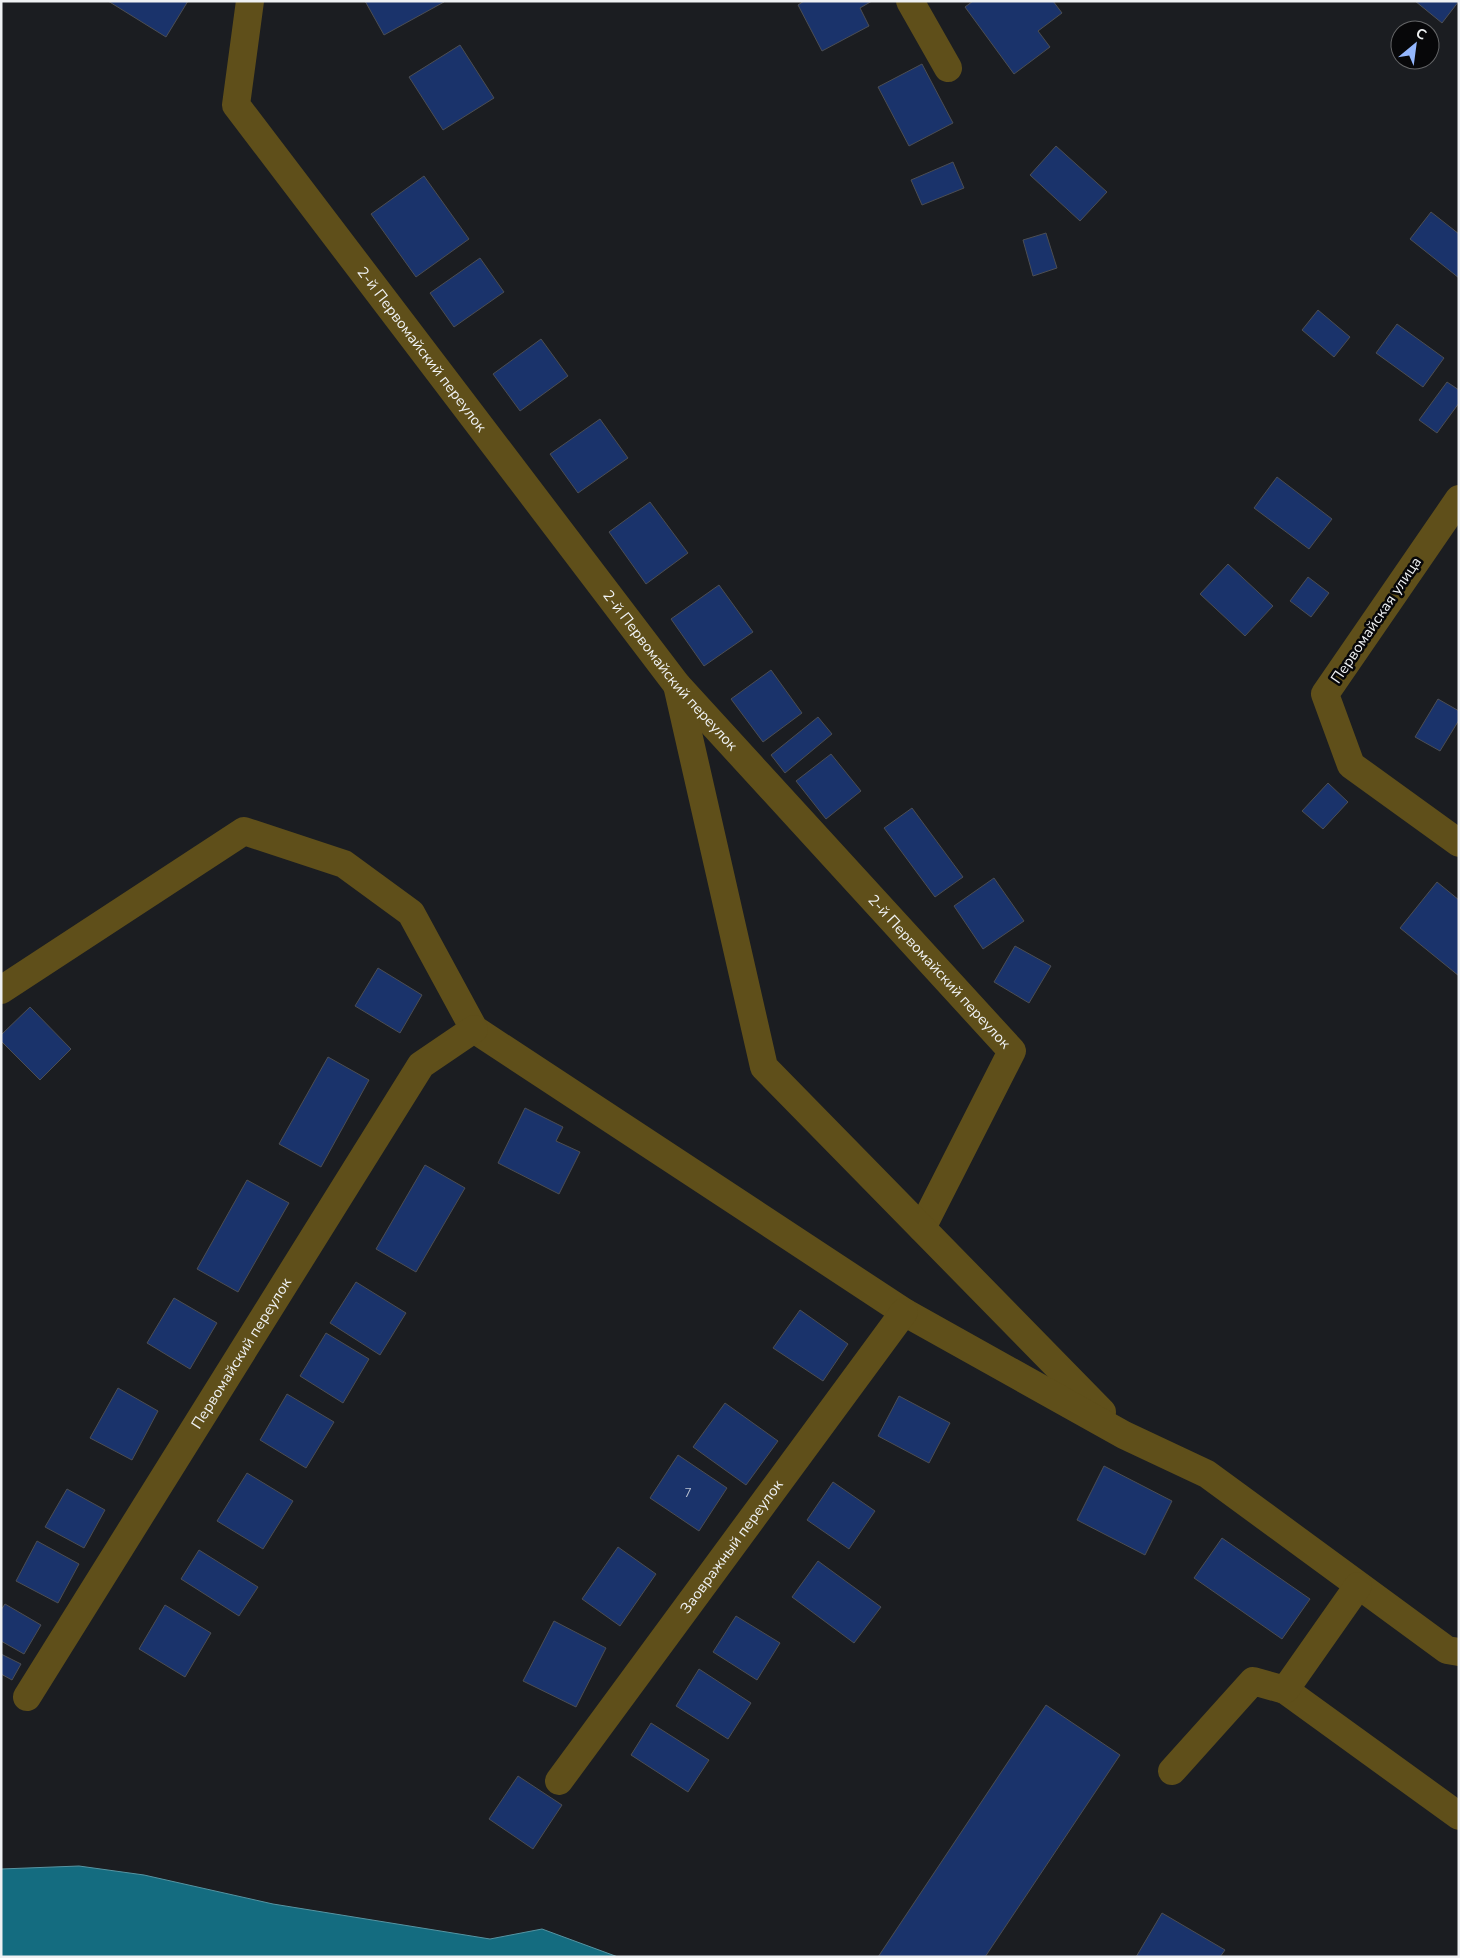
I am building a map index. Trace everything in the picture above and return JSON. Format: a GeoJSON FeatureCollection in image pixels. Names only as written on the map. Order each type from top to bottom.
{"type":"FeatureCollection","features":[{"type":"Feature","properties":{"kind":"street","name":"2-й Первомайский переулок"},"geometry":{"type":"LineString","coordinates":[[250,1],[236,106],[677,685],[1012,1051],[922,1228]]}},
{"type":"Feature","properties":{"kind":"street"},"geometry":{"type":"LineString","coordinates":[[910,1],[948,68]]}},
{"type":"Feature","properties":{"kind":"street","name":"Первомайская улица"},"geometry":{"type":"LineString","coordinates":[[1459,499],[1325,694],[1352,765],[1459,843]]}},
{"type":"Feature","properties":{"kind":"street"},"geometry":{"type":"LineString","coordinates":[[677,685],[764,1068],[1124,1435]]}},
{"type":"Feature","properties":{"kind":"street"},"geometry":{"type":"LineString","coordinates":[[1,990],[244,831],[344,864],[412,912],[474,1029],[904,1312],[1124,1435],[1208,1474],[1447,1650],[1459,1652]]}},
{"type":"Feature","properties":{"kind":"street","name":"Первомайский переулок"},"geometry":{"type":"LineString","coordinates":[[27,1697],[421,1065],[474,1029]]}},
{"type":"Feature","properties":{"kind":"street","name":"Заовражный переулок"},"geometry":{"type":"LineString","coordinates":[[559,1781],[904,1312]]}},
{"type":"Feature","properties":{"kind":"street"},"geometry":{"type":"LineString","coordinates":[[1285,1690],[1358,1586]]}},
{"type":"Feature","properties":{"kind":"street"},"geometry":{"type":"LineString","coordinates":[[1172,1771],[1253,1681],[1285,1690],[1459,1816]]}},
{"type":"Feature","properties":{"kind":"water"},"geometry":{"type":"Polygon","coordinates":[[[79,1866],[144,1875],[273,1904],[490,1939],[542,1929],[618,1957],[1,1957],[1,1869],[79,1866]]]}},
{"type":"Feature","properties":{"kind":"building"},"geometry":{"type":"Polygon","coordinates":[[[108,1],[188,1],[166,37],[108,1]]]}},
{"type":"Feature","properties":{"kind":"building"},"geometry":{"type":"Polygon","coordinates":[[[365,1],[443,1],[444,2],[384,35],[365,1]]]}},
{"type":"Feature","properties":{"kind":"building"},"geometry":{"type":"Polygon","coordinates":[[[804,1],[872,1],[860,8],[869,26],[822,51],[798,5],[804,1]]]}},
{"type":"Feature","properties":{"kind":"building"},"geometry":{"type":"Polygon","coordinates":[[[973,1],[1053,1],[1062,13],[1038,31],[1050,47],[1014,74],[965,7],[973,1]]]}},
{"type":"Feature","properties":{"kind":"building"},"geometry":{"type":"Polygon","coordinates":[[[1415,1],[1459,1],[1442,23],[1415,1]]]}},
{"type":"Feature","properties":{"kind":"building"},"geometry":{"type":"Polygon","coordinates":[[[460,45],[494,98],[443,130],[409,77],[460,45]]]}},
{"type":"Feature","properties":{"kind":"building"},"geometry":{"type":"Polygon","coordinates":[[[922,64],[953,123],[909,146],[878,87],[922,64]]]}},
{"type":"Feature","properties":{"kind":"building"},"geometry":{"type":"Polygon","coordinates":[[[1056,146],[1107,192],[1080,221],[1030,175],[1056,146]]]}},
{"type":"Feature","properties":{"kind":"building"},"geometry":{"type":"Polygon","coordinates":[[[953,162],[964,188],[922,205],[911,180],[953,162]]]}},
{"type":"Feature","properties":{"kind":"building"},"geometry":{"type":"Polygon","coordinates":[[[424,176],[469,239],[416,277],[371,214],[424,176]]]}},
{"type":"Feature","properties":{"kind":"building"},"geometry":{"type":"Polygon","coordinates":[[[1431,212],[1459,234],[1459,278],[1410,239],[1431,212]]]}},
{"type":"Feature","properties":{"kind":"building"},"geometry":{"type":"Polygon","coordinates":[[[1046,233],[1057,268],[1033,276],[1023,240],[1046,233]]]}},
{"type":"Feature","properties":{"kind":"building"},"geometry":{"type":"Polygon","coordinates":[[[480,258],[504,292],[454,327],[430,293],[480,258]]]}},
{"type":"Feature","properties":{"kind":"building"},"geometry":{"type":"Polygon","coordinates":[[[1318,310],[1350,337],[1334,357],[1302,330],[1318,310]]]}},
{"type":"Feature","properties":{"kind":"building"},"geometry":{"type":"Polygon","coordinates":[[[1397,324],[1444,358],[1423,387],[1376,353],[1397,324]]]}},
{"type":"Feature","properties":{"kind":"building"},"geometry":{"type":"Polygon","coordinates":[[[541,339],[568,376],[520,411],[493,374],[541,339]]]}},
{"type":"Feature","properties":{"kind":"building"},"geometry":{"type":"Polygon","coordinates":[[[1447,382],[1459,390],[1459,403],[1437,433],[1419,420],[1447,382]]]}},
{"type":"Feature","properties":{"kind":"building"},"geometry":{"type":"Polygon","coordinates":[[[600,419],[628,458],[578,493],[550,454],[600,419]]]}},
{"type":"Feature","properties":{"kind":"building"},"geometry":{"type":"Polygon","coordinates":[[[1277,477],[1332,519],[1309,549],[1254,508],[1277,477]]]}},
{"type":"Feature","properties":{"kind":"building"},"geometry":{"type":"Polygon","coordinates":[[[650,502],[688,553],[646,584],[609,532],[650,502]]]}},
{"type":"Feature","properties":{"kind":"building"},"geometry":{"type":"Polygon","coordinates":[[[1228,564],[1273,606],[1245,636],[1200,594],[1228,564]]]}},
{"type":"Feature","properties":{"kind":"building"},"geometry":{"type":"Polygon","coordinates":[[[1308,577],[1329,593],[1311,617],[1290,601],[1308,577]]]}},
{"type":"Feature","properties":{"kind":"building"},"geometry":{"type":"Polygon","coordinates":[[[719,585],[753,632],[704,666],[671,619],[719,585]]]}},
{"type":"Feature","properties":{"kind":"building"},"geometry":{"type":"Polygon","coordinates":[[[771,670],[802,713],[763,742],[731,699],[771,670]]]}},
{"type":"Feature","properties":{"kind":"building"},"geometry":{"type":"Polygon","coordinates":[[[1438,699],[1459,711],[1459,720],[1440,751],[1415,737],[1438,699]]]}},
{"type":"Feature","properties":{"kind":"building"},"geometry":{"type":"Polygon","coordinates":[[[818,717],[832,734],[785,773],[771,755],[818,717]]]}},
{"type":"Feature","properties":{"kind":"building"},"geometry":{"type":"Polygon","coordinates":[[[831,754],[861,791],[826,819],[796,781],[831,754]]]}},
{"type":"Feature","properties":{"kind":"building"},"geometry":{"type":"Polygon","coordinates":[[[1328,783],[1348,802],[1323,829],[1302,811],[1328,783]]]}},
{"type":"Feature","properties":{"kind":"building"},"geometry":{"type":"Polygon","coordinates":[[[912,808],[963,877],[935,897],[884,828],[912,808]]]}},
{"type":"Feature","properties":{"kind":"building"},"geometry":{"type":"Polygon","coordinates":[[[994,878],[1024,921],[983,949],[954,906],[994,878]]]}},
{"type":"Feature","properties":{"kind":"building"},"geometry":{"type":"Polygon","coordinates":[[[1437,882],[1459,900],[1459,976],[1400,928],[1437,882]]]}},
{"type":"Feature","properties":{"kind":"building"},"geometry":{"type":"Polygon","coordinates":[[[1015,946],[1051,966],[1029,1003],[994,982],[1015,946]]]}},
{"type":"Feature","properties":{"kind":"building"},"geometry":{"type":"Polygon","coordinates":[[[378,968],[422,995],[400,1033],[355,1006],[378,968]]]}},
{"type":"Feature","properties":{"kind":"building"},"geometry":{"type":"Polygon","coordinates":[[[30,1007],[71,1049],[40,1080],[1,1041],[1,1035],[30,1007]]]}},
{"type":"Feature","properties":{"kind":"building"},"geometry":{"type":"Polygon","coordinates":[[[328,1057],[369,1080],[321,1167],[279,1144],[328,1057]]]}},
{"type":"Feature","properties":{"kind":"building"},"geometry":{"type":"Polygon","coordinates":[[[525,1108],[563,1127],[556,1141],[580,1152],[559,1194],[498,1163],[525,1108]]]}},
{"type":"Feature","properties":{"kind":"building"},"geometry":{"type":"Polygon","coordinates":[[[425,1165],[465,1188],[416,1272],[376,1249],[425,1165]]]}},
{"type":"Feature","properties":{"kind":"building"},"geometry":{"type":"Polygon","coordinates":[[[247,1180],[289,1203],[238,1292],[197,1269],[247,1180]]]}},
{"type":"Feature","properties":{"kind":"building"},"geometry":{"type":"Polygon","coordinates":[[[356,1282],[406,1313],[380,1355],[330,1323],[356,1282]]]}},
{"type":"Feature","properties":{"kind":"building"},"geometry":{"type":"Polygon","coordinates":[[[174,1298],[217,1323],[190,1369],[147,1343],[174,1298]]]}},
{"type":"Feature","properties":{"kind":"building"},"geometry":{"type":"Polygon","coordinates":[[[800,1310],[848,1344],[823,1381],[773,1348],[800,1310]]]}},
{"type":"Feature","properties":{"kind":"building"},"geometry":{"type":"Polygon","coordinates":[[[326,1333],[369,1359],[343,1403],[300,1376],[326,1333]]]}},
{"type":"Feature","properties":{"kind":"building"},"geometry":{"type":"Polygon","coordinates":[[[118,1388],[158,1411],[132,1460],[90,1438],[118,1388]]]}},
{"type":"Feature","properties":{"kind":"building"},"geometry":{"type":"Polygon","coordinates":[[[287,1394],[334,1422],[306,1468],[260,1440],[287,1394]]]}},
{"type":"Feature","properties":{"kind":"building"},"geometry":{"type":"Polygon","coordinates":[[[899,1396],[950,1423],[929,1463],[878,1436],[899,1396]]]}},
{"type":"Feature","properties":{"kind":"building"},"geometry":{"type":"Polygon","coordinates":[[[725,1403],[778,1441],[746,1485],[693,1447],[725,1403]]]}},
{"type":"Feature","properties":{"kind":"building"},"geometry":{"type":"Polygon","coordinates":[[[678,1455],[727,1488],[699,1531],[650,1498],[678,1455]]]}},
{"type":"Feature","properties":{"kind":"building"},"geometry":{"type":"Polygon","coordinates":[[[1104,1466],[1172,1501],[1145,1555],[1077,1520],[1104,1466]]]}},
{"type":"Feature","properties":{"kind":"building"},"geometry":{"type":"Polygon","coordinates":[[[247,1473],[293,1501],[263,1549],[217,1521],[247,1473]]]}},
{"type":"Feature","properties":{"kind":"building"},"geometry":{"type":"Polygon","coordinates":[[[833,1482],[875,1511],[849,1549],[807,1520],[833,1482]]]}},
{"type":"Feature","properties":{"kind":"building"},"geometry":{"type":"Polygon","coordinates":[[[67,1489],[105,1510],[84,1548],[45,1527],[67,1489]]]}},
{"type":"Feature","properties":{"kind":"building"},"geometry":{"type":"Polygon","coordinates":[[[1222,1538],[1310,1599],[1282,1639],[1194,1578],[1222,1538]]]}},
{"type":"Feature","properties":{"kind":"building"},"geometry":{"type":"Polygon","coordinates":[[[37,1541],[79,1564],[58,1603],[16,1581],[37,1541]]]}},
{"type":"Feature","properties":{"kind":"building"},"geometry":{"type":"Polygon","coordinates":[[[618,1547],[656,1574],[620,1626],[582,1599],[618,1547]]]}},
{"type":"Feature","properties":{"kind":"building"},"geometry":{"type":"Polygon","coordinates":[[[199,1550],[258,1587],[239,1616],[181,1579],[199,1550]]]}},
{"type":"Feature","properties":{"kind":"building"},"geometry":{"type":"Polygon","coordinates":[[[818,1561],[881,1607],[854,1643],[792,1597],[818,1561]]]}},
{"type":"Feature","properties":{"kind":"building"},"geometry":{"type":"Polygon","coordinates":[[[5,1604],[41,1625],[24,1654],[1,1641],[1,1610],[5,1604]]]}},
{"type":"Feature","properties":{"kind":"building"},"geometry":{"type":"Polygon","coordinates":[[[165,1605],[211,1633],[185,1677],[139,1649],[165,1605]]]}},
{"type":"Feature","properties":{"kind":"building"},"geometry":{"type":"Polygon","coordinates":[[[736,1616],[780,1643],[757,1680],[713,1652],[736,1616]]]}},
{"type":"Feature","properties":{"kind":"building"},"geometry":{"type":"Polygon","coordinates":[[[554,1621],[606,1648],[576,1707],[523,1681],[554,1621]]]}},
{"type":"Feature","properties":{"kind":"building"},"geometry":{"type":"Polygon","coordinates":[[[1,1654],[21,1664],[12,1680],[1,1674],[1,1654]]]}},
{"type":"Feature","properties":{"kind":"building"},"geometry":{"type":"Polygon","coordinates":[[[699,1669],[751,1703],[728,1739],[676,1706],[699,1669]]]}},
{"type":"Feature","properties":{"kind":"building"},"geometry":{"type":"Polygon","coordinates":[[[1046,1705],[1120,1755],[985,1957],[878,1957],[1046,1705]]]}},
{"type":"Feature","properties":{"kind":"building"},"geometry":{"type":"Polygon","coordinates":[[[651,1723],[709,1760],[688,1792],[631,1755],[651,1723]]]}},
{"type":"Feature","properties":{"kind":"building"},"geometry":{"type":"Polygon","coordinates":[[[518,1776],[562,1805],[533,1849],[489,1819],[518,1776]]]}},
{"type":"Feature","properties":{"kind":"building"},"geometry":{"type":"Polygon","coordinates":[[[1162,1913],[1225,1950],[1220,1957],[1136,1957],[1162,1913]]]}}]}
